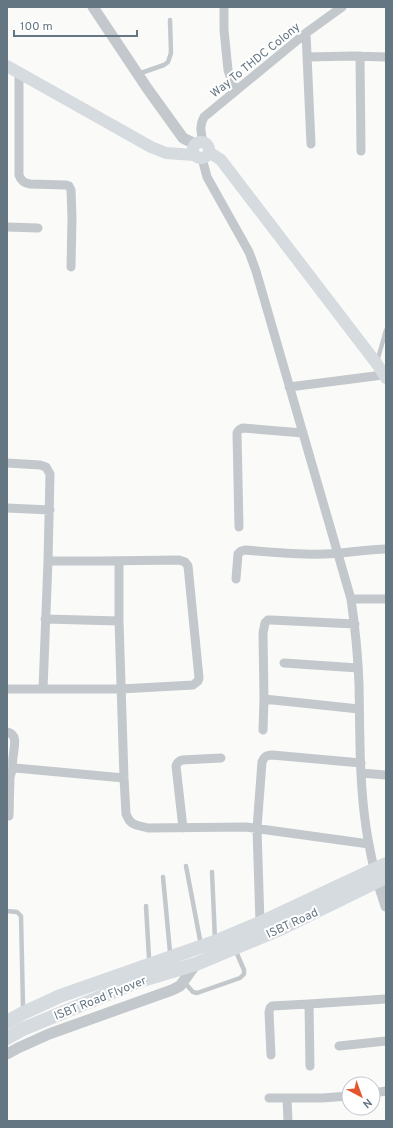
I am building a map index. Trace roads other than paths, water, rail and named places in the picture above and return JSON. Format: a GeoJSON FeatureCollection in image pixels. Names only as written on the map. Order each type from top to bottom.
{"type":"FeatureCollection","features":[{"type":"Feature","properties":{"kind":"highway","name":"ISBT Road Flyover"},"geometry":{"type":"LineString","coordinates":[[7,1038],[31,1026],[139,981],[170,960],[185,952],[215,942],[381,873]]}},
{"type":"Feature","properties":{"kind":"highway","name":"ISBT Road"},"geometry":{"type":"LineString","coordinates":[[196,964],[280,929],[381,873]]}},
{"type":"Feature","properties":{"kind":"highway","name":"ISBT Road Flyover"},"geometry":{"type":"LineString","coordinates":[[7,1022],[23,1012],[60,996],[170,960],[196,964]]}},
{"type":"Feature","properties":{"kind":"main road"},"geometry":{"type":"LineString","coordinates":[[7,66],[151,147],[166,153],[201,150],[221,160],[385,376]]}},
{"type":"Feature","properties":{"kind":"street"},"geometry":{"type":"LineString","coordinates":[[93,7],[183,138],[201,150]]}},
{"type":"Feature","properties":{"kind":"street"},"geometry":{"type":"LineString","coordinates":[[224,7],[224,30],[228,70],[236,91]]}},
{"type":"Feature","properties":{"kind":"street","name":"Way To THDC Colony"},"geometry":{"type":"LineString","coordinates":[[342,7],[306,34],[204,117],[200,128],[201,150],[207,177],[249,252],[254,265],[351,599],[355,624],[358,668],[361,773],[366,827],[369,844],[381,873]]}},
{"type":"Feature","properties":{"kind":"street"},"geometry":{"type":"LineString","coordinates":[[306,34],[312,144]]}},
{"type":"Feature","properties":{"kind":"street"},"geometry":{"type":"LineString","coordinates":[[360,56],[362,151]]}},
{"type":"Feature","properties":{"kind":"street"},"geometry":{"type":"LineString","coordinates":[[307,57],[386,57]]}},
{"type":"Feature","properties":{"kind":"street"},"geometry":{"type":"LineString","coordinates":[[19,73],[20,180],[30,184],[69,186],[71,190],[72,218],[71,267]]}},
{"type":"Feature","properties":{"kind":"street"},"geometry":{"type":"LineString","coordinates":[[7,227],[38,228]]}},
{"type":"Feature","properties":{"kind":"street"},"geometry":{"type":"LineString","coordinates":[[289,387],[385,376]]}},
{"type":"Feature","properties":{"kind":"street"},"geometry":{"type":"LineString","coordinates":[[239,527],[238,430],[243,428],[303,433]]}},
{"type":"Feature","properties":{"kind":"street"},"geometry":{"type":"LineString","coordinates":[[7,463],[40,465],[46,467],[50,474],[43,689]]}},
{"type":"Feature","properties":{"kind":"street"},"geometry":{"type":"LineString","coordinates":[[7,508],[50,510]]}},
{"type":"Feature","properties":{"kind":"street"},"geometry":{"type":"LineString","coordinates":[[236,579],[238,554],[245,550],[307,554],[338,554],[362,550],[386,549]]}},
{"type":"Feature","properties":{"kind":"street"},"geometry":{"type":"LineString","coordinates":[[7,689],[121,689],[193,685],[199,678],[187,564],[182,560],[48,561]]}},
{"type":"Feature","properties":{"kind":"street"},"geometry":{"type":"LineString","coordinates":[[119,561],[119,621],[124,778],[126,814],[128,820],[136,825],[157,829],[257,828],[369,844]]}},
{"type":"Feature","properties":{"kind":"street"},"geometry":{"type":"LineString","coordinates":[[351,599],[386,600]]}},
{"type":"Feature","properties":{"kind":"street"},"geometry":{"type":"LineString","coordinates":[[46,619],[119,621]]}},
{"type":"Feature","properties":{"kind":"street"},"geometry":{"type":"LineString","coordinates":[[264,730],[263,633],[266,621],[355,624]]}},
{"type":"Feature","properties":{"kind":"street"},"geometry":{"type":"LineString","coordinates":[[284,663],[358,668]]}},
{"type":"Feature","properties":{"kind":"street"},"geometry":{"type":"LineString","coordinates":[[264,700],[359,709]]}},
{"type":"Feature","properties":{"kind":"street"},"geometry":{"type":"LineString","coordinates":[[7,732],[13,735],[15,740],[12,761],[13,767],[10,777],[9,816]]}},
{"type":"Feature","properties":{"kind":"street"},"geometry":{"type":"LineString","coordinates":[[260,923],[257,828],[262,762],[265,756],[272,755],[361,763]]}},
{"type":"Feature","properties":{"kind":"street"},"geometry":{"type":"LineString","coordinates":[[183,828],[176,764],[182,760],[221,758]]}},
{"type":"Feature","properties":{"kind":"street"},"geometry":{"type":"LineString","coordinates":[[13,767],[124,778]]}},
{"type":"Feature","properties":{"kind":"street"},"geometry":{"type":"LineString","coordinates":[[361,773],[386,775]]}},
{"type":"Feature","properties":{"kind":"street"},"geometry":{"type":"LineString","coordinates":[[381,873],[386,906]]}},
{"type":"Feature","properties":{"kind":"street"},"geometry":{"type":"LineString","coordinates":[[7,1015],[84,981],[148,958],[170,960]]}},
{"type":"Feature","properties":{"kind":"street"},"geometry":{"type":"LineString","coordinates":[[7,1054],[49,1034],[172,990],[184,982],[196,964]]}},
{"type":"Feature","properties":{"kind":"street"},"geometry":{"type":"LineString","coordinates":[[271,1055],[270,1008],[274,1005],[386,999]]}},
{"type":"Feature","properties":{"kind":"street"},"geometry":{"type":"LineString","coordinates":[[309,1004],[310,1066]]}},
{"type":"Feature","properties":{"kind":"street"},"geometry":{"type":"LineString","coordinates":[[340,1046],[386,1040]]}},
{"type":"Feature","properties":{"kind":"street"},"geometry":{"type":"LineString","coordinates":[[269,1098],[341,1097]]}},
{"type":"Feature","properties":{"kind":"street"},"geometry":{"type":"LineString","coordinates":[[287,1098],[288,1121]]}},
{"type":"Feature","properties":{"kind":"lane"},"geometry":{"type":"LineString","coordinates":[[138,74],[164,65],[168,62],[171,53],[170,20]]}},
{"type":"Feature","properties":{"kind":"lane"},"geometry":{"type":"LineString","coordinates":[[376,364],[386,330]]}},
{"type":"Feature","properties":{"kind":"lane"},"geometry":{"type":"LineString","coordinates":[[186,866],[201,947]]}},
{"type":"Feature","properties":{"kind":"lane"},"geometry":{"type":"LineString","coordinates":[[212,872],[215,942]]}},
{"type":"Feature","properties":{"kind":"lane"},"geometry":{"type":"LineString","coordinates":[[163,877],[170,960]]}},
{"type":"Feature","properties":{"kind":"lane"},"geometry":{"type":"LineString","coordinates":[[146,906],[148,958]]}},
{"type":"Feature","properties":{"kind":"lane"},"geometry":{"type":"LineString","coordinates":[[7,911],[17,912],[21,916],[23,1007]]}},
{"type":"Feature","properties":{"kind":"lane"},"geometry":{"type":"LineString","coordinates":[[184,982],[193,992],[197,993],[240,978],[244,974],[244,970],[234,947]]}}]}
